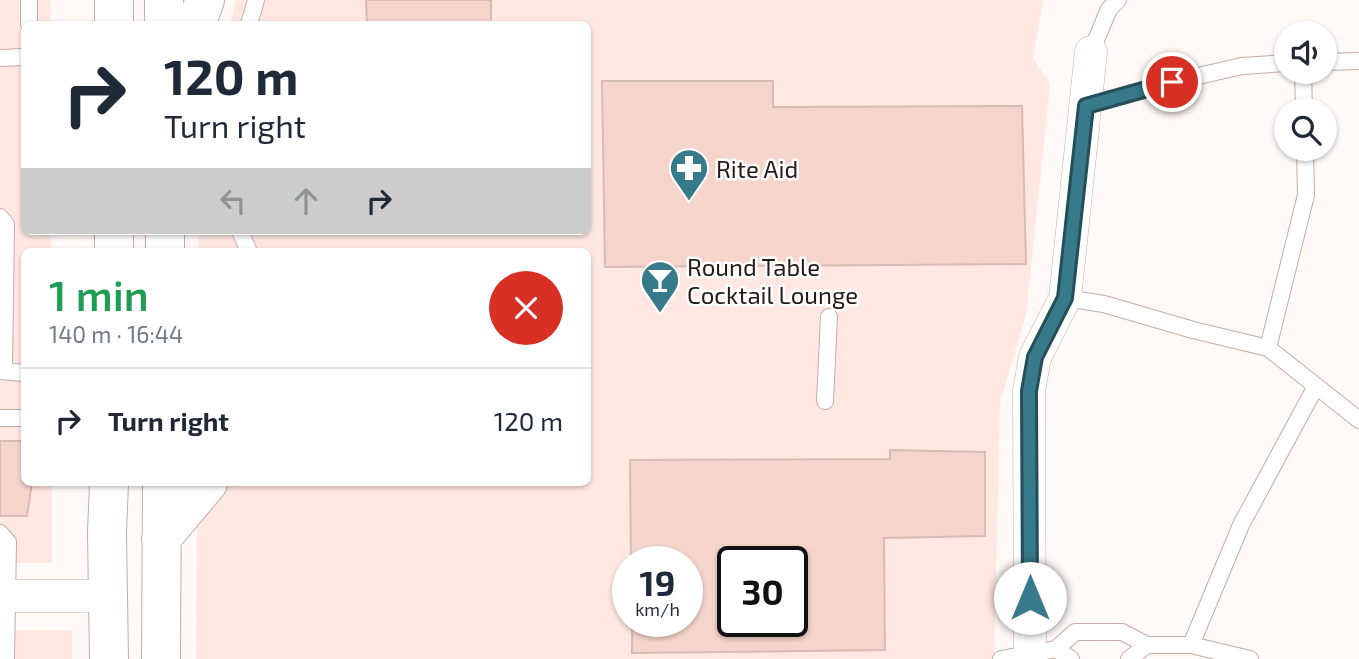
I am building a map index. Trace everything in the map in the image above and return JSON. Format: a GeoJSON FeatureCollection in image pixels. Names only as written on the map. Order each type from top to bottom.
{"type":"FeatureCollection","features":[{"type":"Feature","properties":{"kind":"main road"},"geometry":{"type":"LineString","coordinates":[[114,0],[114,21]]}},
{"type":"Feature","properties":{"kind":"main road"},"geometry":{"type":"LineString","coordinates":[[164,0],[164,21]]}},
{"type":"Feature","properties":{"kind":"main road"},"geometry":{"type":"LineString","coordinates":[[197,21],[205,0]]}},
{"type":"Feature","properties":{"kind":"main road"},"geometry":{"type":"LineString","coordinates":[[109,659],[110,486]]}},
{"type":"Feature","properties":{"kind":"main road"},"geometry":{"type":"LineString","coordinates":[[161,659],[162,486]]}},
{"type":"Feature","properties":{"kind":"main road"},"geometry":{"type":"LineString","coordinates":[[161,539],[205,486]]}},
{"type":"Feature","properties":{"kind":"main road"},"geometry":{"type":"LineString","coordinates":[[108,596],[117,599],[128,610],[130,659]]}},
{"type":"Feature","properties":{"kind":"street"},"geometry":{"type":"LineString","coordinates":[[1029,655],[1029,391],[1035,357],[1065,298],[1091,52]]}},
{"type":"Feature","properties":{"kind":"street"},"geometry":{"type":"LineString","coordinates":[[4,596],[108,596]]}},
{"type":"Feature","properties":{"kind":"lane"},"geometry":{"type":"LineString","coordinates":[[29,0],[29,21]]}},
{"type":"Feature","properties":{"kind":"lane"},"geometry":{"type":"LineString","coordinates":[[251,21],[256,0]]}},
{"type":"Feature","properties":{"kind":"lane"},"geometry":{"type":"LineString","coordinates":[[1091,52],[1109,9],[1118,0]]}},
{"type":"Feature","properties":{"kind":"lane"},"geometry":{"type":"LineString","coordinates":[[0,58],[21,57]]}},
{"type":"Feature","properties":{"kind":"lane"},"geometry":{"type":"LineString","coordinates":[[1337,62],[1359,61]]}},
{"type":"Feature","properties":{"kind":"lane"},"geometry":{"type":"LineString","coordinates":[[1086,106],[1242,66],[1274,64]]}},
{"type":"Feature","properties":{"kind":"lane"},"geometry":{"type":"LineString","coordinates":[[1268,348],[1306,195],[1305,161]]}},
{"type":"Feature","properties":{"kind":"lane"},"geometry":{"type":"LineString","coordinates":[[0,217],[6,224],[2,371],[21,373]]}},
{"type":"Feature","properties":{"kind":"lane"},"geometry":{"type":"LineString","coordinates":[[1065,298],[1104,304],[1268,348],[1359,420]]}},
{"type":"Feature","properties":{"kind":"lane"},"geometry":{"type":"LineString","coordinates":[[825,401],[829,317]]}},
{"type":"Feature","properties":{"kind":"lane"},"geometry":{"type":"LineString","coordinates":[[1191,645],[1241,525],[1316,386]]}},
{"type":"Feature","properties":{"kind":"lane"},"geometry":{"type":"LineString","coordinates":[[0,418],[21,418]]}},
{"type":"Feature","properties":{"kind":"lane"},"geometry":{"type":"LineString","coordinates":[[0,533],[8,542],[4,596],[6,659]]}},
{"type":"Feature","properties":{"kind":"lane"},"geometry":{"type":"LineString","coordinates":[[1029,655],[1076,632],[1122,632],[1147,645],[1191,645],[1250,659]]}},
{"type":"Feature","properties":{"kind":"lane"},"geometry":{"type":"LineString","coordinates":[[1129,659],[1147,645]]}},
{"type":"Feature","properties":{"kind":"lane"},"geometry":{"type":"LineString","coordinates":[[1029,655],[1070,659]]}},
{"type":"Feature","properties":{"kind":"shaded area"},"geometry":{"type":"Polygon","coordinates":[[[0,0],[50,0],[51,21],[21,21],[21,235],[51,235],[51,248],[21,248],[21,486],[52,486],[52,563],[0,563],[0,0]]]}},
{"type":"Feature","properties":{"kind":"shaded area"},"geometry":{"type":"Polygon","coordinates":[[[236,0],[1043,0],[1033,58],[1050,84],[1026,315],[1000,403],[994,659],[196,659],[197,486],[591,486],[591,248],[198,248],[198,235],[591,235],[591,21],[231,21],[236,0]]]}},
{"type":"Feature","properties":{"kind":"shaded area"},"geometry":{"type":"Polygon","coordinates":[[[0,630],[72,630],[72,659],[0,659],[0,630]]]}},
{"type":"Feature","properties":{"kind":"building"},"geometry":{"type":"Polygon","coordinates":[[[366,0],[491,0],[491,21],[367,21],[366,0]]]}},
{"type":"Feature","properties":{"kind":"building"},"geometry":{"type":"Polygon","coordinates":[[[602,81],[773,81],[773,107],[1022,106],[1026,264],[605,267],[602,81]]]}},
{"type":"Feature","properties":{"kind":"building"},"geometry":{"type":"Polygon","coordinates":[[[0,441],[21,441],[21,486],[32,486],[27,516],[0,516],[0,441]]]}},
{"type":"Feature","properties":{"kind":"building"},"geometry":{"type":"Polygon","coordinates":[[[890,450],[985,452],[985,536],[884,538],[885,650],[632,653],[632,637],[703,637],[703,546],[631,546],[630,460],[890,459],[890,450]]]}},
{"type":"Feature","properties":{"kind":"place","name":"Rite Aid"},"geometry":{"type":"Point","coordinates":[689,202]}},
{"type":"Feature","properties":{"kind":"place","name":"Round Table Cocktail Lounge"},"geometry":{"type":"Point","coordinates":[660,314]}},
{"type":"Feature","properties":{"kind":"route"},"geometry":{"type":"LineString","coordinates":[[1030,598],[1029,391],[1035,357],[1065,298],[1086,106],[1172,82]]}}]}
